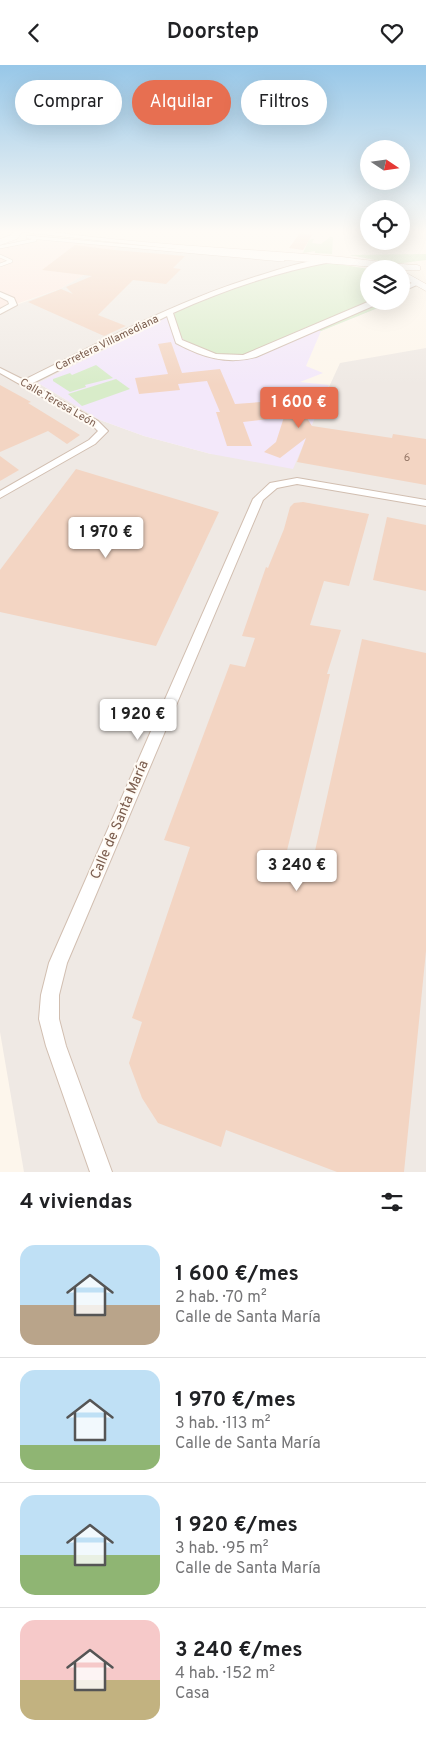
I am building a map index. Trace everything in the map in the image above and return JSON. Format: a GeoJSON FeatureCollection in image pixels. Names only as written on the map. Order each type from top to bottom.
{"type":"FeatureCollection","features":[{"type":"Feature","properties":{"kind":"street","name":"Carretera Villamediana"},"geometry":{"type":"LineString","coordinates":[[25,383],[169,313],[245,282]]}},
{"type":"Feature","properties":{"kind":"street"},"geometry":{"type":"LineString","coordinates":[[0,294],[11,300],[13,305],[0,312]]}},
{"type":"Feature","properties":{"kind":"street"},"geometry":{"type":"LineString","coordinates":[[169,313],[179,341],[199,352],[220,359],[249,357],[360,308]]}},
{"type":"Feature","properties":{"kind":"street","name":"Calle Teresa León"},"geometry":{"type":"LineString","coordinates":[[0,370],[96,423],[103,431],[95,440],[0,495]]}},
{"type":"Feature","properties":{"kind":"street","name":"Calle de Santa María"},"geometry":{"type":"LineString","coordinates":[[101,1172],[56,1046],[49,1019],[50,995],[62,954],[258,499],[274,485],[297,481],[426,503]]}},
{"type":"Feature","properties":{"kind":"shaded area"},"geometry":{"type":"Polygon","coordinates":[[[0,282],[73,282],[60,289],[13,305],[0,312],[0,282]]]}},
{"type":"Feature","properties":{"kind":"shaded area"},"geometry":{"type":"Polygon","coordinates":[[[73,282],[260,282],[179,309],[142,331],[38,383],[100,420],[144,436],[211,454],[307,435],[340,363],[426,348],[426,1172],[24,1172],[0,1032],[0,311],[60,289],[73,282]]]}},
{"type":"Feature","properties":{"kind":"shaded area"},"geometry":{"type":"Polygon","coordinates":[[[312,282],[360,282],[360,310],[373,310],[321,331],[306,366],[323,373],[300,382],[329,385],[293,469],[211,454],[144,436],[100,420],[38,383],[142,331],[165,317],[173,317],[175,312],[312,282]]]}},
{"type":"Feature","properties":{"kind":"green space"},"geometry":{"type":"Polygon","coordinates":[[[253,282],[360,282],[360,310],[373,310],[321,331],[307,327],[246,354],[219,355],[200,350],[184,340],[178,331],[173,315],[179,309],[253,282]]]}},
{"type":"Feature","properties":{"kind":"green space"},"geometry":{"type":"Polygon","coordinates":[[[96,365],[113,378],[85,385],[86,387],[70,392],[53,381],[53,379],[70,373],[72,375],[96,365]]]}},
{"type":"Feature","properties":{"kind":"green space"},"geometry":{"type":"Polygon","coordinates":[[[116,379],[130,389],[82,406],[68,394],[116,379]]]}},
{"type":"Feature","properties":{"kind":"building"},"geometry":{"type":"Polygon","coordinates":[[[79,282],[131,282],[98,315],[126,326],[104,336],[28,302],[61,289],[73,294],[66,287],[79,282]]]}},
{"type":"Feature","properties":{"kind":"building"},"geometry":{"type":"Polygon","coordinates":[[[147,282],[168,282],[166,284],[147,282]]]}},
{"type":"Feature","properties":{"kind":"building"},"geometry":{"type":"Polygon","coordinates":[[[171,342],[182,373],[220,369],[235,404],[276,401],[295,390],[296,401],[312,426],[392,438],[393,434],[426,439],[426,485],[297,462],[306,438],[280,458],[264,452],[276,442],[284,417],[243,422],[252,446],[227,446],[216,412],[220,412],[207,381],[178,384],[180,390],[139,394],[135,378],[168,374],[158,344],[171,342]]]}},
{"type":"Feature","properties":{"kind":"building"},"geometry":{"type":"Polygon","coordinates":[[[0,385],[31,402],[28,403],[80,435],[67,444],[48,431],[0,452],[0,385]]]}},
{"type":"Feature","properties":{"kind":"building"},"geometry":{"type":"Polygon","coordinates":[[[0,456],[19,470],[0,481],[0,456]]]}},
{"type":"Feature","properties":{"kind":"building"},"geometry":{"type":"Polygon","coordinates":[[[76,469],[219,512],[156,646],[0,612],[0,570],[76,469]]]}},
{"type":"Feature","properties":{"kind":"building"},"geometry":{"type":"Polygon","coordinates":[[[303,502],[369,514],[349,586],[324,581],[310,625],[341,630],[327,674],[330,674],[282,871],[309,878],[362,639],[426,653],[426,951],[404,1172],[337,1172],[226,1130],[221,1147],[158,1123],[142,1098],[129,1063],[142,1022],[132,1018],[190,847],[164,840],[230,664],[245,667],[255,638],[242,636],[266,567],[268,568],[284,529],[290,507],[294,503],[303,502]]]}},
{"type":"Feature","properties":{"kind":"building"},"geometry":{"type":"Polygon","coordinates":[[[387,517],[426,525],[426,591],[373,580],[387,517]]]}}]}
